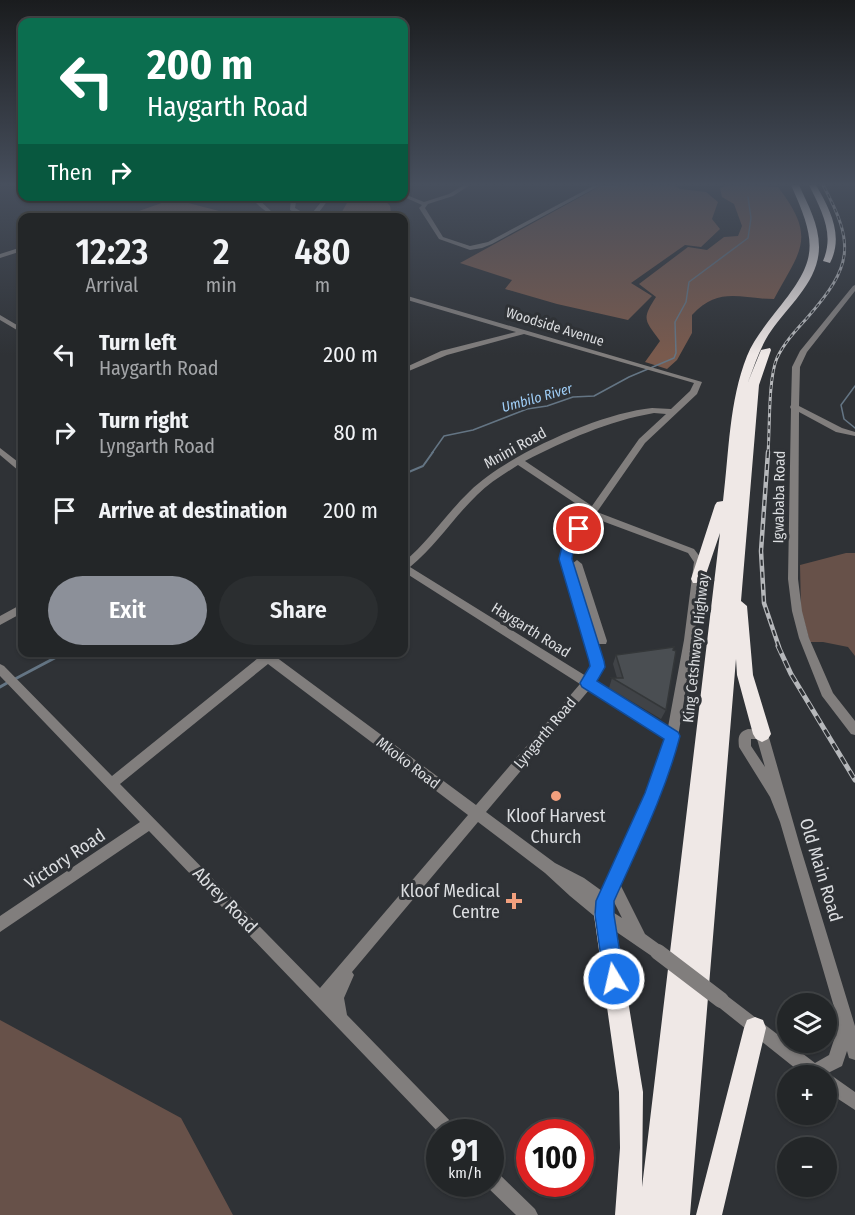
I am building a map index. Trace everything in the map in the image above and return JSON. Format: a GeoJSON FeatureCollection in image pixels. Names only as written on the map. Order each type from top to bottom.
{"type":"FeatureCollection","features":[{"type":"Feature","properties":{"kind":"highway","name":"King Cetshwayo Highway"},"geometry":{"type":"LineString","coordinates":[[652,1215],[743,382],[751,357],[764,335],[804,290],[822,262],[819,242]]}},
{"type":"Feature","properties":{"kind":"highway","name":"King Cetshwayo Highway"},"geometry":{"type":"LineString","coordinates":[[676,1215],[753,385],[758,366],[773,337],[817,286],[829,242]]}},
{"type":"Feature","properties":{"kind":"highway"},"geometry":{"type":"LineString","coordinates":[[822,262],[832,249],[831,242]]}},
{"type":"Feature","properties":{"kind":"highway"},"geometry":{"type":"LineString","coordinates":[[698,579],[720,515],[735,448]]}},
{"type":"Feature","properties":{"kind":"highway"},"geometry":{"type":"LineString","coordinates":[[739,543],[743,658],[762,734]]}},
{"type":"Feature","properties":{"kind":"highway"},"geometry":{"type":"LineString","coordinates":[[605,908],[631,1092],[628,1215]]}},
{"type":"Feature","properties":{"kind":"highway"},"geometry":{"type":"LineString","coordinates":[[709,1215],[755,1028]]}},
{"type":"Feature","properties":{"kind":"street"},"geometry":{"type":"LineString","coordinates":[[452,242],[465,247],[479,248],[491,242]]}},
{"type":"Feature","properties":{"kind":"street"},"geometry":{"type":"LineString","coordinates":[[0,256],[18,250]]}},
{"type":"Feature","properties":{"kind":"street","name":"Igwababa Road"},"geometry":{"type":"LineString","coordinates":[[855,287],[798,360],[794,407],[793,588],[804,638],[828,696],[855,730]]}},
{"type":"Feature","properties":{"kind":"street","name":"Woodside Avenue"},"geometry":{"type":"LineString","coordinates":[[408,298],[698,382],[694,392],[672,412]]}},
{"type":"Feature","properties":{"kind":"street"},"geometry":{"type":"LineString","coordinates":[[0,317],[18,329]]}},
{"type":"Feature","properties":{"kind":"street"},"geometry":{"type":"LineString","coordinates":[[408,369],[444,353],[524,332]]}},
{"type":"Feature","properties":{"kind":"street"},"geometry":{"type":"LineString","coordinates":[[794,407],[807,411],[843,432],[855,434]]}},
{"type":"Feature","properties":{"kind":"street","name":"Mnini Road"},"geometry":{"type":"LineString","coordinates":[[408,563],[483,484],[520,462],[592,425],[656,411],[672,412]]}},
{"type":"Feature","properties":{"kind":"street"},"geometry":{"type":"LineString","coordinates":[[580,549],[588,529],[591,512],[642,441],[672,412]]}},
{"type":"Feature","properties":{"kind":"street"},"geometry":{"type":"LineString","coordinates":[[0,451],[18,466]]}},
{"type":"Feature","properties":{"kind":"street"},"geometry":{"type":"LineString","coordinates":[[520,462],[591,512],[691,551],[699,562],[672,736],[664,767],[612,884],[605,908]]}},
{"type":"Feature","properties":{"kind":"street"},"geometry":{"type":"LineString","coordinates":[[588,529],[568,546],[565,555],[602,641]]}},
{"type":"Feature","properties":{"kind":"street"},"geometry":{"type":"LineString","coordinates":[[691,551],[700,549],[710,541]]}},
{"type":"Feature","properties":{"kind":"street"},"geometry":{"type":"LineString","coordinates":[[577,564],[577,580],[597,667],[607,695]]}},
{"type":"Feature","properties":{"kind":"street","name":"Haygarth Road"},"geometry":{"type":"LineString","coordinates":[[408,570],[672,736]]}},
{"type":"Feature","properties":{"kind":"street"},"geometry":{"type":"LineString","coordinates":[[0,621],[18,610]]}},
{"type":"Feature","properties":{"kind":"street"},"geometry":{"type":"LineString","coordinates":[[111,784],[268,657]]}},
{"type":"Feature","properties":{"kind":"street","name":"Mkoko Road"},"geometry":{"type":"LineString","coordinates":[[273,657],[476,815],[550,868],[567,886],[605,908],[641,940],[805,1065]]}},
{"type":"Feature","properties":{"kind":"street","name":"Lyngarth Road"},"geometry":{"type":"LineString","coordinates":[[320,999],[588,683],[597,667]]}},
{"type":"Feature","properties":{"kind":"street","name":"Abrey Road"},"geometry":{"type":"LineString","coordinates":[[1,669],[436,1119]]}},
{"type":"Feature","properties":{"kind":"street"},"geometry":{"type":"LineString","coordinates":[[762,734],[746,735],[744,744],[775,794],[785,819]]}},
{"type":"Feature","properties":{"kind":"street","name":"Old Main Road"},"geometry":{"type":"LineString","coordinates":[[762,734],[855,1052]]}},
{"type":"Feature","properties":{"kind":"street","name":"Victory Road"},"geometry":{"type":"LineString","coordinates":[[0,925],[150,823]]}},
{"type":"Feature","properties":{"kind":"street"},"geometry":{"type":"LineString","coordinates":[[612,884],[641,940]]}},
{"type":"Feature","properties":{"kind":"street"},"geometry":{"type":"LineString","coordinates":[[339,1018],[337,995],[362,948]]}},
{"type":"Feature","properties":{"kind":"street"},"geometry":{"type":"LineString","coordinates":[[831,1065],[836,1060],[846,1023]]}},
{"type":"Feature","properties":{"kind":"street","name":"Mkoko Road"},"geometry":{"type":"LineString","coordinates":[[837,1089],[855,1102]]}},
{"type":"Feature","properties":{"kind":"street"},"geometry":{"type":"LineString","coordinates":[[504,1191],[529,1215]]}},
{"type":"Feature","properties":{"kind":"shaded area"},"geometry":{"type":"Polygon","coordinates":[[[499,242],[707,242],[701,247],[685,245],[631,283],[652,296],[628,320],[557,304],[505,289],[512,280],[460,263],[499,242]]]}},
{"type":"Feature","properties":{"kind":"shaded area"},"geometry":{"type":"Polygon","coordinates":[[[718,242],[801,242],[792,268],[774,299],[730,296],[711,300],[692,315],[692,333],[677,360],[667,369],[645,362],[660,341],[647,320],[648,311],[656,297],[639,284],[688,247],[707,250],[718,242]]]}},
{"type":"Feature","properties":{"kind":"shaded area"},"geometry":{"type":"Polygon","coordinates":[[[846,553],[855,553],[855,656],[848,647],[810,642],[801,610],[800,565],[846,553]]]}},
{"type":"Feature","properties":{"kind":"shaded area"},"geometry":{"type":"Polygon","coordinates":[[[0,1020],[181,1118],[233,1215],[0,1215],[0,1020]]]}},
{"type":"Feature","properties":{"kind":"building"},"geometry":{"type":"Polygon","coordinates":[[[674,647],[673,650],[676,651],[666,710],[612,678],[623,678],[616,655],[674,647]]]}},
{"type":"Feature","properties":{"kind":"waterway","name":"Umbilo River"},"geometry":{"type":"LineString","coordinates":[[432,453],[444,436],[473,430],[527,409],[547,406],[573,397],[594,396],[629,377],[674,358],[676,353],[675,322],[686,302],[689,282],[743,242]]}},
{"type":"Feature","properties":{"kind":"waterway"},"geometry":{"type":"LineString","coordinates":[[855,386],[841,405],[844,419],[855,428]]}},
{"type":"Feature","properties":{"kind":"waterway","name":"Umbilo River"},"geometry":{"type":"LineString","coordinates":[[408,472],[423,466],[433,452]]}},
{"type":"Feature","properties":{"kind":"waterway","name":"Umbilo River"},"geometry":{"type":"LineString","coordinates":[[15,679],[57,657]]}},
{"type":"Feature","properties":{"kind":"waterway","name":"Umbilo River"},"geometry":{"type":"LineString","coordinates":[[0,687],[7,683]]}},
{"type":"Feature","properties":{"kind":"railway"},"geometry":{"type":"LineString","coordinates":[[768,453],[771,391],[777,358],[833,284],[841,269],[844,242]]}},
{"type":"Feature","properties":{"kind":"railway"},"geometry":{"type":"LineString","coordinates":[[768,452],[761,551],[764,603],[779,647]]}},
{"type":"Feature","properties":{"kind":"railway"},"geometry":{"type":"LineString","coordinates":[[778,646],[791,674],[855,780]]}},
{"type":"Feature","properties":{"kind":"place","name":"Kloof Harvest Church"},"geometry":{"type":"Point","coordinates":[556,796]}},
{"type":"Feature","properties":{"kind":"place","name":"Kloof Medical Centre"},"geometry":{"type":"Point","coordinates":[514,901]}},
{"type":"Feature","properties":{"kind":"route"},"geometry":{"type":"LineString","coordinates":[[579,529],[568,546],[565,559],[596,661],[597,667],[588,683],[672,736],[664,767],[605,901],[604,915],[614,979]]}}]}
